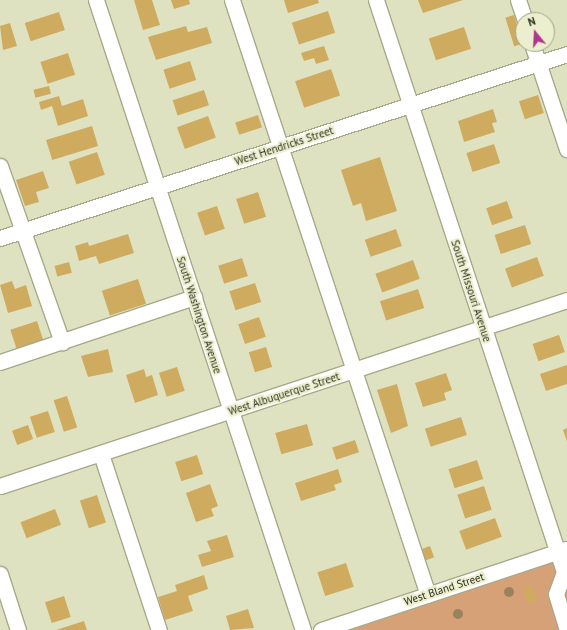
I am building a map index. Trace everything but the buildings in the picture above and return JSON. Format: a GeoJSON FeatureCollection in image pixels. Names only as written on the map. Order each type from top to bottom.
{"type":"FeatureCollection","features":[{"type":"Feature","properties":{"kind":"street","name":"South Washington Avenue"},"geometry":{"type":"LineString","coordinates":[[96,0],[303,630]]}},
{"type":"Feature","properties":{"kind":"street"},"geometry":{"type":"LineString","coordinates":[[232,0],[428,595]]}},
{"type":"Feature","properties":{"kind":"street","name":"South Missouri Avenue"},"geometry":{"type":"LineString","coordinates":[[376,0],[484,328],[562,551],[565,577]]}},
{"type":"Feature","properties":{"kind":"street"},"geometry":{"type":"LineString","coordinates":[[518,0],[522,12]]}},
{"type":"Feature","properties":{"kind":"street"},"geometry":{"type":"LineString","coordinates":[[535,52],[567,148]]}},
{"type":"Feature","properties":{"kind":"street","name":"West Hendricks Street"},"geometry":{"type":"LineString","coordinates":[[0,238],[567,54]]}},
{"type":"Feature","properties":{"kind":"street"},"geometry":{"type":"LineString","coordinates":[[0,166],[25,230],[62,342]]}},
{"type":"Feature","properties":{"kind":"street"},"geometry":{"type":"LineString","coordinates":[[0,362],[194,297]]}},
{"type":"Feature","properties":{"kind":"street","name":"West Albuquerque Street"},"geometry":{"type":"LineString","coordinates":[[0,486],[567,300]]}},
{"type":"Feature","properties":{"kind":"street"},"geometry":{"type":"LineString","coordinates":[[101,454],[159,630]]}},
{"type":"Feature","properties":{"kind":"street","name":"West Bland Street"},"geometry":{"type":"LineString","coordinates":[[321,630],[562,551]]}},
{"type":"Feature","properties":{"kind":"street"},"geometry":{"type":"LineString","coordinates":[[0,574],[18,630]]}},
{"type":"Feature","properties":{"kind":"street"},"geometry":{"type":"LineString","coordinates":[[565,577],[556,594],[567,630]]}},
{"type":"Feature","properties":{"kind":"shaded area"},"geometry":{"type":"Polygon","coordinates":[[[557,552],[567,581],[567,630],[321,630],[557,552]]]}}]}
